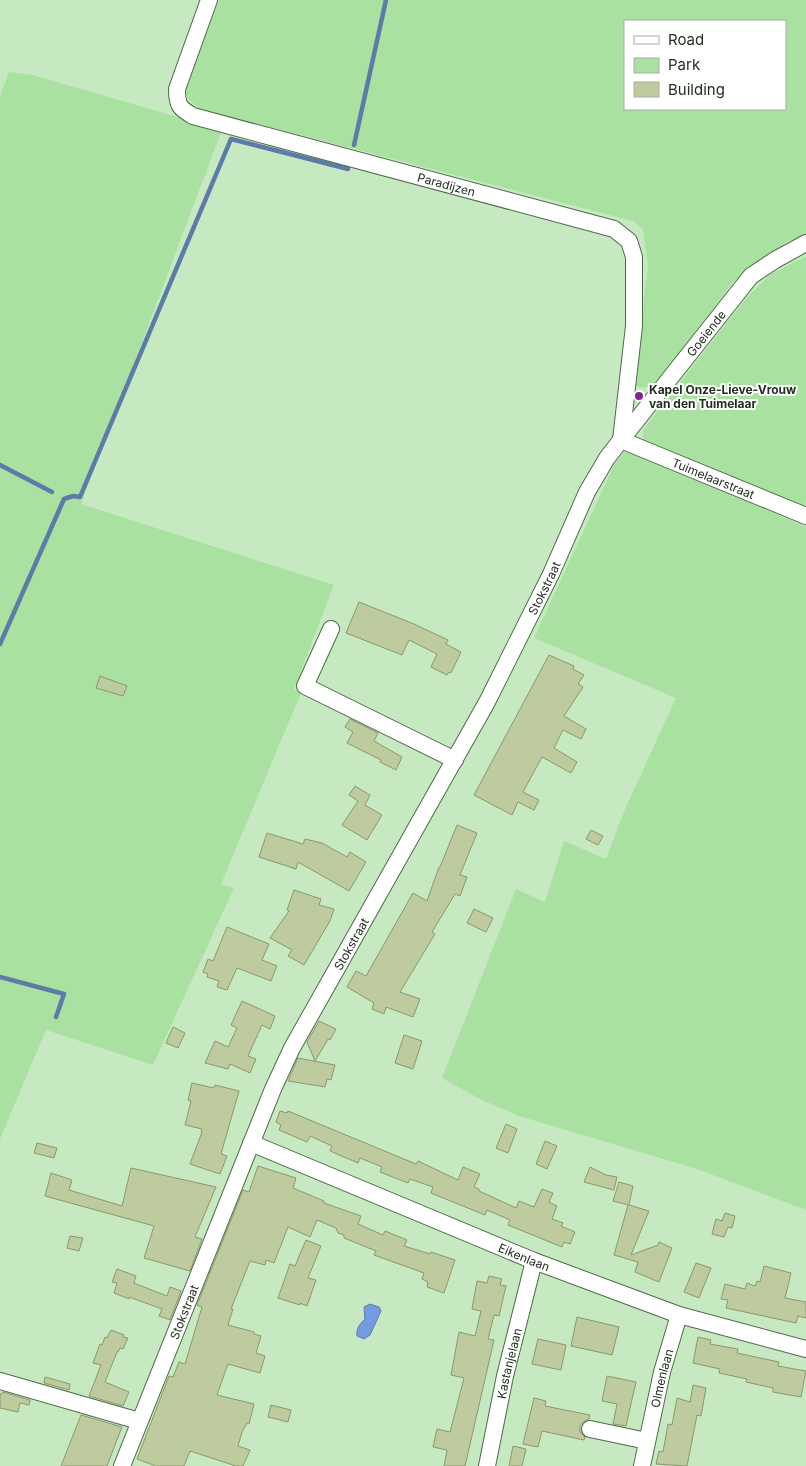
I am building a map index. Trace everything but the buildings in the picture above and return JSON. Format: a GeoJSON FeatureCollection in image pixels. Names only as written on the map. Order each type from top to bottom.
{"type":"FeatureCollection","features":[{"type":"Feature","properties":{"kind":"street","name":"Paradijzen"},"geometry":{"type":"LineString","coordinates":[[209,0],[177,89],[177,101],[182,110],[193,116],[614,229],[630,241],[634,257],[634,326],[621,440]]}},
{"type":"Feature","properties":{"kind":"street","name":"Goeiende"},"geometry":{"type":"LineString","coordinates":[[621,440],[751,276],[806,243]]}},
{"type":"Feature","properties":{"kind":"street","name":"Tuimelaarstraat"},"geometry":{"type":"LineString","coordinates":[[621,440],[806,516]]}},
{"type":"Feature","properties":{"kind":"street","name":"Stokstraat"},"geometry":{"type":"LineString","coordinates":[[122,1466],[138,1421],[251,1143],[292,1048],[488,702],[551,574],[587,492],[607,458],[621,440]]}},
{"type":"Feature","properties":{"kind":"street"},"geometry":{"type":"LineString","coordinates":[[331,628],[305,686],[455,760]]}},
{"type":"Feature","properties":{"kind":"street","name":"Eikenlaan"},"geometry":{"type":"LineString","coordinates":[[251,1143],[534,1261],[679,1315],[806,1349]]}},
{"type":"Feature","properties":{"kind":"street","name":"Kastanjelaan"},"geometry":{"type":"LineString","coordinates":[[487,1466],[505,1376],[534,1261]]}},
{"type":"Feature","properties":{"kind":"street","name":"Olmenlaan"},"geometry":{"type":"LineString","coordinates":[[642,1466],[662,1372],[679,1315]]}},
{"type":"Feature","properties":{"kind":"street"},"geometry":{"type":"LineString","coordinates":[[0,1380],[138,1421]]}},
{"type":"Feature","properties":{"kind":"street"},"geometry":{"type":"LineString","coordinates":[[590,1429],[647,1441]]}},
{"type":"Feature","properties":{"kind":"green space"},"geometry":{"type":"Polygon","coordinates":[[[219,0],[806,0],[806,234],[786,242],[734,281],[671,364],[654,383],[642,388],[636,386],[634,379],[648,266],[643,229],[633,221],[200,109],[188,99],[184,89],[219,0]]]}},
{"type":"Feature","properties":{"kind":"green space"},"geometry":{"type":"Polygon","coordinates":[[[9,72],[33,75],[222,130],[81,504],[334,585],[294,689],[301,693],[221,884],[234,888],[153,1065],[46,1030],[0,1139],[0,97],[9,72]]]}},
{"type":"Feature","properties":{"kind":"green space"},"geometry":{"type":"Polygon","coordinates":[[[806,256],[805,506],[658,448],[643,440],[643,430],[747,297],[771,274],[806,256]]]}},
{"type":"Feature","properties":{"kind":"green space"},"geometry":{"type":"Polygon","coordinates":[[[633,452],[806,527],[806,1210],[697,1169],[519,1116],[482,1100],[442,1078],[516,889],[545,902],[564,841],[606,859],[625,809],[676,698],[534,638],[615,463],[624,453],[633,452]]]}},
{"type":"Feature","properties":{"kind":"water"},"geometry":{"type":"Polygon","coordinates":[[[370,1304],[379,1307],[381,1311],[370,1335],[364,1339],[357,1336],[357,1331],[365,1319],[364,1307],[370,1304]]]}},
{"type":"Feature","properties":{"kind":"waterway"},"geometry":{"type":"LineString","coordinates":[[354,145],[386,0]]}},
{"type":"Feature","properties":{"kind":"waterway"},"geometry":{"type":"LineString","coordinates":[[0,644],[64,499],[73,496],[80,497],[231,139],[348,169]]}},
{"type":"Feature","properties":{"kind":"waterway"},"geometry":{"type":"LineString","coordinates":[[0,465],[52,492]]}},
{"type":"Feature","properties":{"kind":"waterway"},"geometry":{"type":"LineString","coordinates":[[0,977],[64,994],[56,1017]]}},
{"type":"Feature","properties":{"kind":"place","name":"Kapel Onze-Lieve-Vrouw van den Tuimelaar"},"geometry":{"type":"Point","coordinates":[639,396]}}]}
